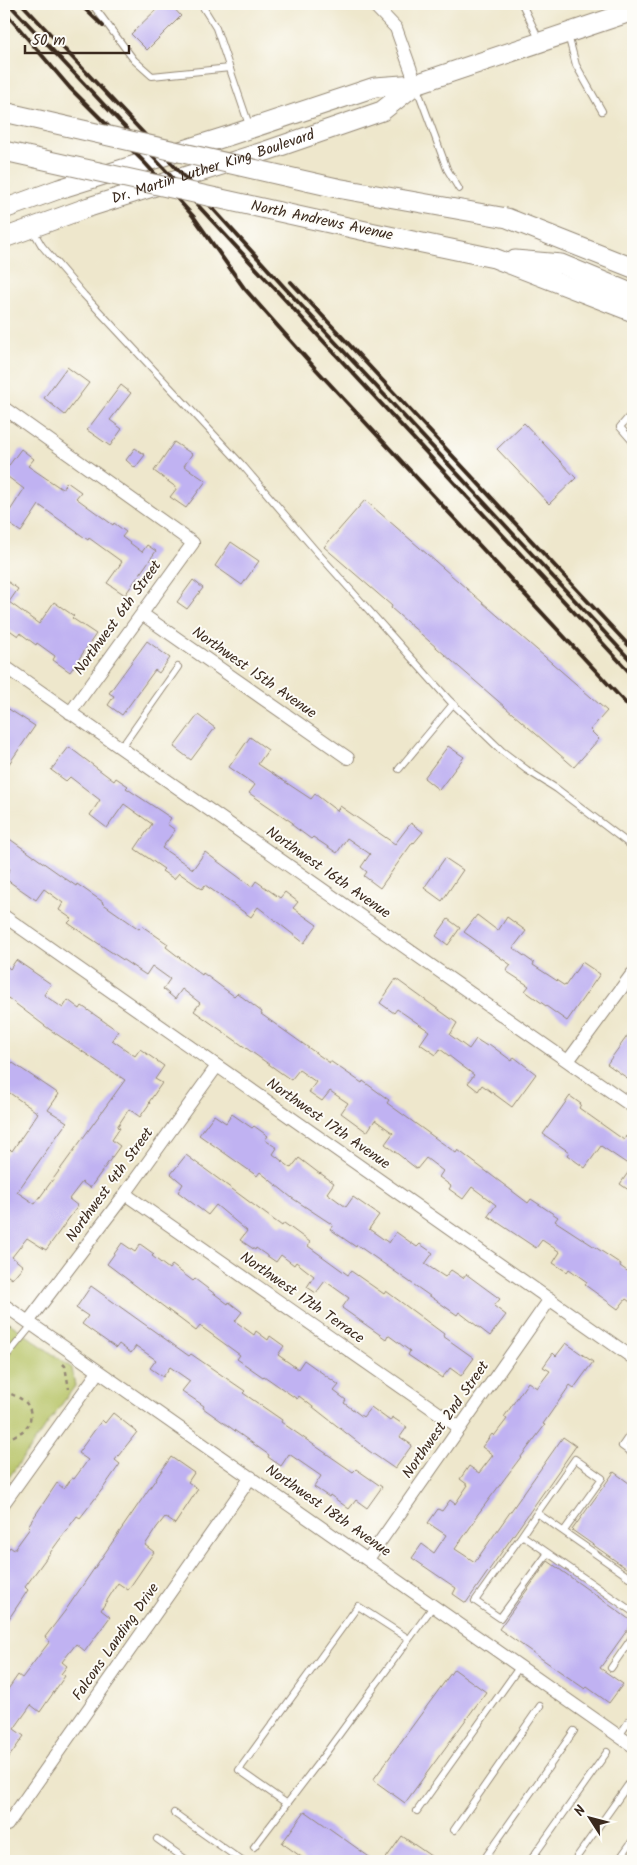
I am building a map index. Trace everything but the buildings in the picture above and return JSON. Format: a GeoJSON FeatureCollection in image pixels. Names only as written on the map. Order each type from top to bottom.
{"type":"FeatureCollection","features":[{"type":"Feature","properties":{"kind":"main road","name":"Dr. Martin Luther King Boulevard"},"geometry":{"type":"LineString","coordinates":[[4,209],[59,189],[250,129],[375,87],[416,84],[633,12]]}},
{"type":"Feature","properties":{"kind":"main road","name":"Dr. Martin Luther King Boulevard"},"geometry":{"type":"LineString","coordinates":[[4,238],[89,207],[266,151],[382,111],[416,84]]}},
{"type":"Feature","properties":{"kind":"main road"},"geometry":{"type":"LineString","coordinates":[[4,112],[337,188],[507,218],[633,268]]}},
{"type":"Feature","properties":{"kind":"main road","name":"North Andrews Avenue"},"geometry":{"type":"LineString","coordinates":[[4,151],[494,258],[633,312]]}},
{"type":"Feature","properties":{"kind":"main road"},"geometry":{"type":"LineString","coordinates":[[494,258],[561,264],[633,294]]}},
{"type":"Feature","properties":{"kind":"street"},"geometry":{"type":"LineString","coordinates":[[373,4],[396,28],[416,84]]}},
{"type":"Feature","properties":{"kind":"street","name":"Northwest 6th Street"},"geometry":{"type":"LineString","coordinates":[[4,408],[193,543],[70,713]]}},
{"type":"Feature","properties":{"kind":"street","name":"Northwest 15th Avenue"},"geometry":{"type":"LineString","coordinates":[[142,614],[348,758]]}},
{"type":"Feature","properties":{"kind":"street","name":"Northwest 16th Avenue"},"geometry":{"type":"LineString","coordinates":[[4,666],[633,1107]]}},
{"type":"Feature","properties":{"kind":"street","name":"Northwest 17th Avenue"},"geometry":{"type":"LineString","coordinates":[[4,916],[633,1358]]}},
{"type":"Feature","properties":{"kind":"street"},"geometry":{"type":"LineString","coordinates":[[568,1061],[633,973]]}},
{"type":"Feature","properties":{"kind":"street","name":"Northwest 4th Street"},"geometry":{"type":"LineString","coordinates":[[30,1324],[217,1066]]}},
{"type":"Feature","properties":{"kind":"street","name":"Northwest 17th Terrace"},"geometry":{"type":"LineString","coordinates":[[125,1194],[460,1428]]}},
{"type":"Feature","properties":{"kind":"street","name":"Northwest 2nd Street"},"geometry":{"type":"LineString","coordinates":[[368,1559],[550,1299]]}},
{"type":"Feature","properties":{"kind":"street","name":"Northwest 18th Avenue"},"geometry":{"type":"LineString","coordinates":[[4,1305],[633,1746]]}},
{"type":"Feature","properties":{"kind":"street"},"geometry":{"type":"LineString","coordinates":[[4,1503],[98,1372]]}},
{"type":"Feature","properties":{"kind":"street","name":"Falcons Landing Drive"},"geometry":{"type":"LineString","coordinates":[[6,1824],[251,1477]]}},
{"type":"Feature","properties":{"kind":"lane"},"geometry":{"type":"LineString","coordinates":[[92,4],[134,60],[152,76],[230,68]]}},
{"type":"Feature","properties":{"kind":"lane"},"geometry":{"type":"LineString","coordinates":[[201,4],[216,28],[250,129]]}},
{"type":"Feature","properties":{"kind":"lane"},"geometry":{"type":"LineString","coordinates":[[522,4],[541,42]]}},
{"type":"Feature","properties":{"kind":"lane"},"geometry":{"type":"LineString","coordinates":[[567,34],[576,65],[602,112]]}},
{"type":"Feature","properties":{"kind":"lane"},"geometry":{"type":"LineString","coordinates":[[416,84],[447,170],[459,189]]}},
{"type":"Feature","properties":{"kind":"lane"},"geometry":{"type":"LineString","coordinates":[[31,228],[42,246],[84,296],[244,467],[425,675],[502,751],[557,789],[633,847]]}},
{"type":"Feature","properties":{"kind":"lane"},"geometry":{"type":"LineString","coordinates":[[633,412],[620,427],[633,442]]}},
{"type":"Feature","properties":{"kind":"lane"},"geometry":{"type":"LineString","coordinates":[[121,748],[178,667]]}},
{"type":"Feature","properties":{"kind":"lane"},"geometry":{"type":"LineString","coordinates":[[399,769],[454,704]]}},
{"type":"Feature","properties":{"kind":"lane"},"geometry":{"type":"LineString","coordinates":[[4,1359],[23,1336],[30,1324]]}},
{"type":"Feature","properties":{"kind":"lane"},"geometry":{"type":"LineString","coordinates":[[633,1430],[622,1446],[633,1454]]}},
{"type":"Feature","properties":{"kind":"lane"},"geometry":{"type":"LineString","coordinates":[[548,1553],[500,1618],[475,1602],[575,1459],[602,1478],[564,1531]]}},
{"type":"Feature","properties":{"kind":"lane"},"geometry":{"type":"LineString","coordinates":[[537,1512],[633,1580]]}},
{"type":"Feature","properties":{"kind":"lane"},"geometry":{"type":"LineString","coordinates":[[522,1534],[633,1612]]}},
{"type":"Feature","properties":{"kind":"lane"},"geometry":{"type":"LineString","coordinates":[[254,1846],[322,1758],[434,1605]]}},
{"type":"Feature","properties":{"kind":"lane"},"geometry":{"type":"LineString","coordinates":[[286,1803],[240,1770],[358,1606],[409,1639]]}},
{"type":"Feature","properties":{"kind":"lane"},"geometry":{"type":"LineString","coordinates":[[611,1668],[633,1636]]}},
{"type":"Feature","properties":{"kind":"lane"},"geometry":{"type":"LineString","coordinates":[[418,1811],[520,1666]]}},
{"type":"Feature","properties":{"kind":"lane"},"geometry":{"type":"LineString","coordinates":[[454,1830],[540,1706]]}},
{"type":"Feature","properties":{"kind":"lane"},"geometry":{"type":"LineString","coordinates":[[619,1736],[633,1715]]}},
{"type":"Feature","properties":{"kind":"lane"},"geometry":{"type":"LineString","coordinates":[[487,1855],[574,1731]]}},
{"type":"Feature","properties":{"kind":"lane"},"geometry":{"type":"LineString","coordinates":[[530,1861],[607,1752]]}},
{"type":"Feature","properties":{"kind":"lane"},"geometry":{"type":"LineString","coordinates":[[574,1861],[633,1778]]}},
{"type":"Feature","properties":{"kind":"lane"},"geometry":{"type":"LineString","coordinates":[[174,1813],[242,1861]]}},
{"type":"Feature","properties":{"kind":"lane"},"geometry":{"type":"LineString","coordinates":[[157,1839],[188,1861]]}},
{"type":"Feature","properties":{"kind":"lane"},"geometry":{"type":"LineString","coordinates":[[618,1861],[633,1840]]}},
{"type":"Feature","properties":{"kind":"path"},"geometry":{"type":"LineString","coordinates":[[4,1322],[23,1336]]}},
{"type":"Feature","properties":{"kind":"path"},"geometry":{"type":"LineString","coordinates":[[4,1337],[11,1327]]}},
{"type":"Feature","properties":{"kind":"path"},"geometry":{"type":"LineString","coordinates":[[58,1361],[65,1366],[70,1388],[64,1395]]}},
{"type":"Feature","properties":{"kind":"path"},"geometry":{"type":"LineString","coordinates":[[4,1391],[25,1401],[30,1408],[31,1415],[30,1423],[25,1429],[4,1442]]}},
{"type":"Feature","properties":{"kind":"green space"},"geometry":{"type":"Polygon","coordinates":[[[4,1319],[72,1368],[75,1386],[4,1484],[4,1319]]]}},
{"type":"Feature","properties":{"kind":"railway"},"geometry":{"type":"LineString","coordinates":[[9,4],[155,159],[633,676]]}},
{"type":"Feature","properties":{"kind":"railway"},"geometry":{"type":"LineString","coordinates":[[22,4],[165,156],[633,663]]}},
{"type":"Feature","properties":{"kind":"railway"},"geometry":{"type":"LineString","coordinates":[[80,4],[103,26]]}},
{"type":"Feature","properties":{"kind":"railway"},"geometry":{"type":"LineString","coordinates":[[4,11],[70,88],[144,162],[193,216],[244,288],[314,367],[633,711]]}},
{"type":"Feature","properties":{"kind":"railway"},"geometry":{"type":"LineString","coordinates":[[291,282],[633,650]]}}]}
